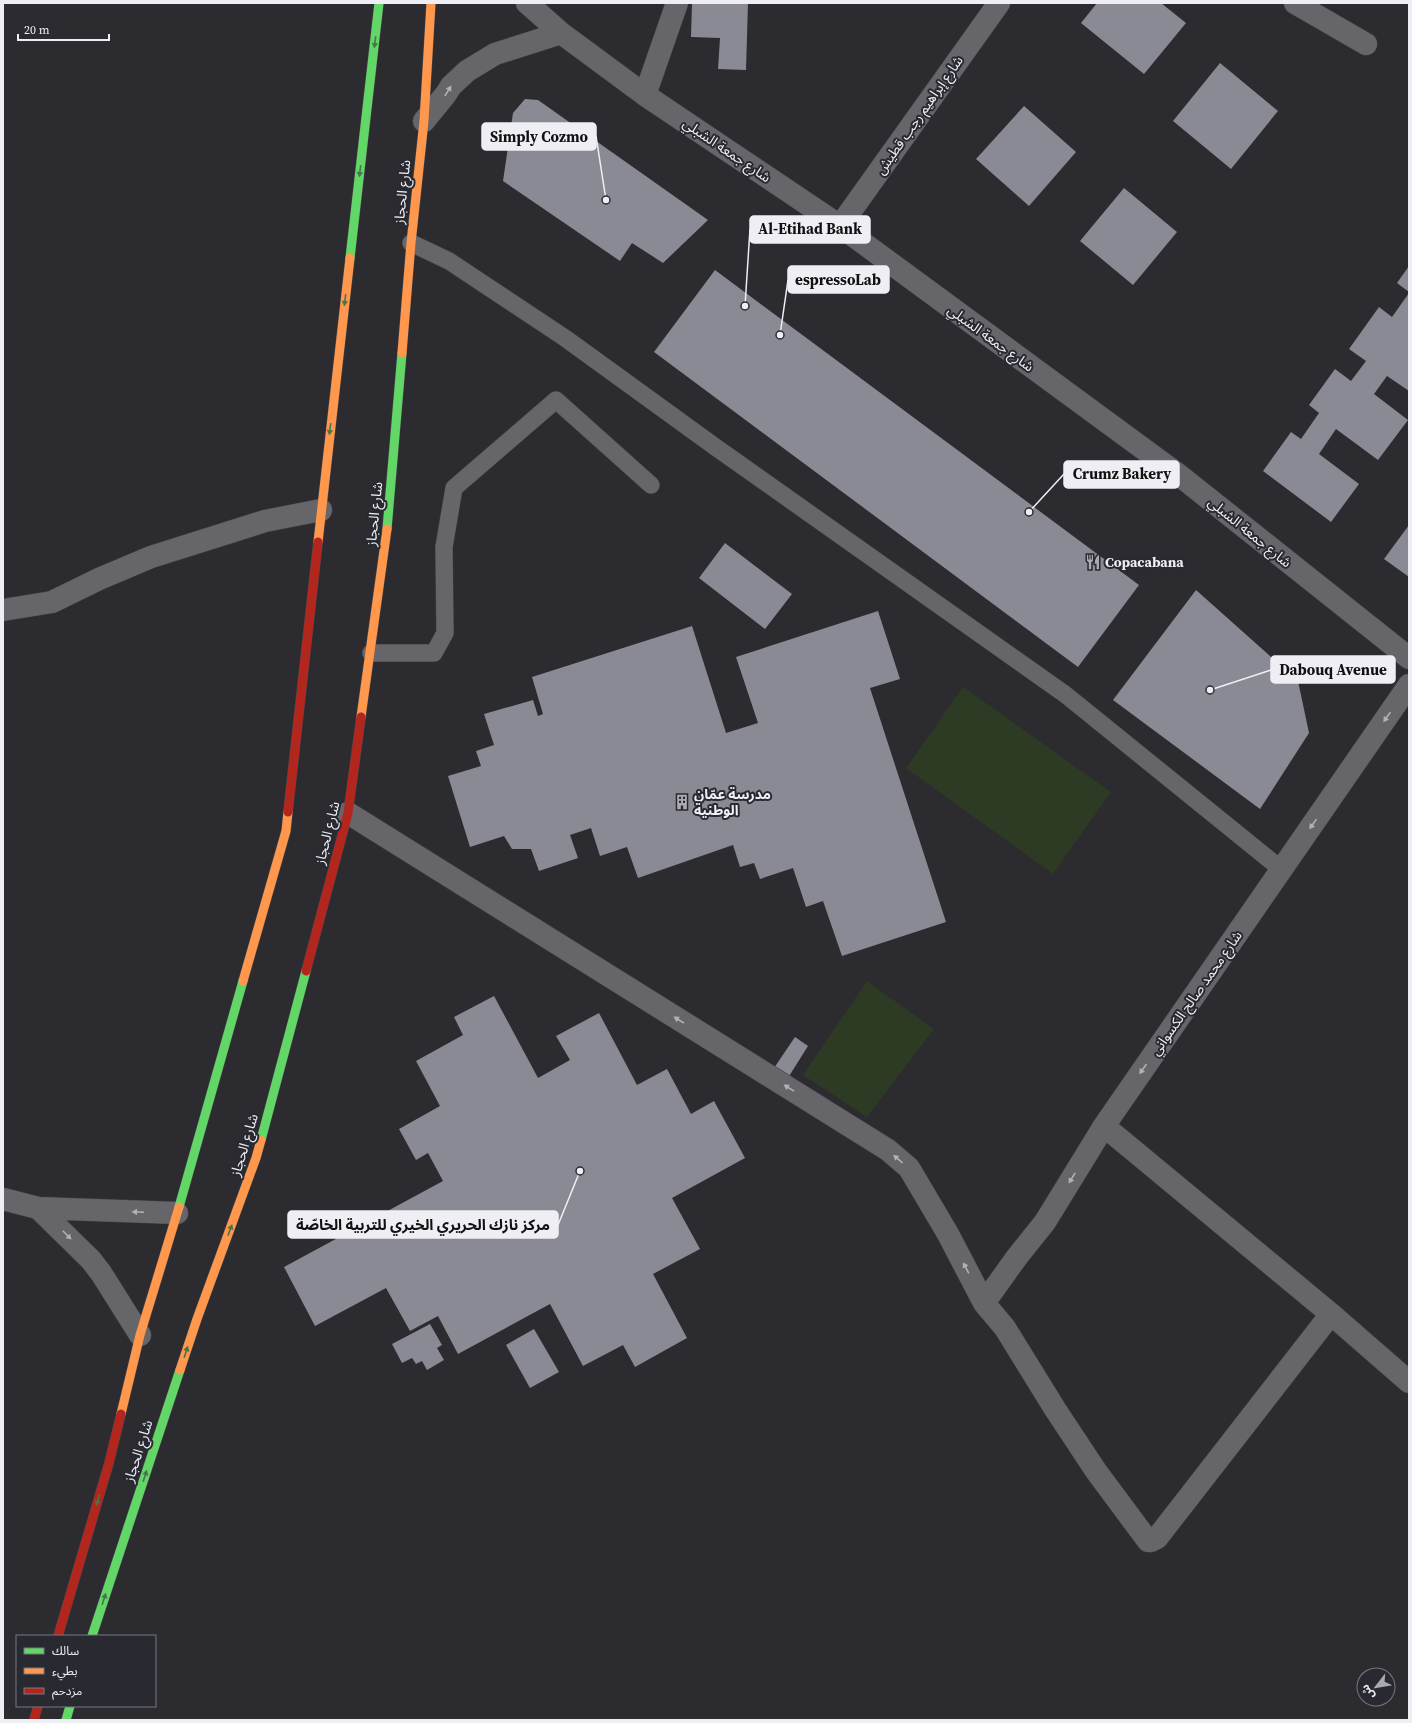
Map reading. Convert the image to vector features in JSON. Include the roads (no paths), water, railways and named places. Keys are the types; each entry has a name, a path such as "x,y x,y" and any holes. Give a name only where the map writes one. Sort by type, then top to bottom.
{"main road":[{"name":"شارع الحجاز","path":"58,1635 109,1463 140,1335 177,1213 286,831 379,3"},
{"name":"شارع الحجاز","path":"92,1635 197,1320 256,1158 348,813 387,530 411,243 424,121 430,3"},
{"path":"34,1720 38,1707"},
{"path":"66,1720 70,1707"}],"street":[{"name":"شارع جمعة الشبلي","path":"527,3 561,33 645,95 840,226 1179,475 1409,658"},
{"path":"645,95 677,3"},
{"name":"شارع إبراهيم رجب قطيش","path":"840,226 999,3"},
{"path":"1295,3 1366,44"},
{"path":"424,121 451,86 467,71 495,54 561,33"},
{"path":"3,610 27,608 52,602 99,579 151,557 265,522 321,510"},
{"name":"شارع محمد صالح الكسواني","path":"984,1303 1017,1257 1045,1222 1104,1126 1409,685"},
{"path":"348,813 888,1150 909,1168 948,1234 984,1303 1006,1328 1055,1409 1096,1471 1146,1539 1151,1541 1158,1538 1331,1314"},
{"path":"1104,1126 1331,1314 1409,1382"},
{"path":"3,1200 38,1208 177,1213"},
{"path":"38,1208 91,1260 101,1273 140,1335"}],"lane":[{"path":"411,243 449,260 566,338 714,446 1066,695 1281,869"},
{"path":"371,653 434,654 445,633 444,547 454,488 556,400 651,485"}],"place":[{"name":"Simply Cozmo","path":"606,200"},
{"name":"Al-Etihad Bank","path":"745,306"},
{"name":"espressoLab","path":"780,335"},
{"name":"Crumz Bakery","path":"1029,512"},
{"name":"Copacabana","path":"1093,562"},
{"name":"Dabouq Avenue","path":"1210,690"},
{"name":"مدرسة عمّان الوطنية","path":"682,802"},
{"name":"مركز نازك الحريري الخيري للتربية الخاصّة","path":"580,1171"}]}
